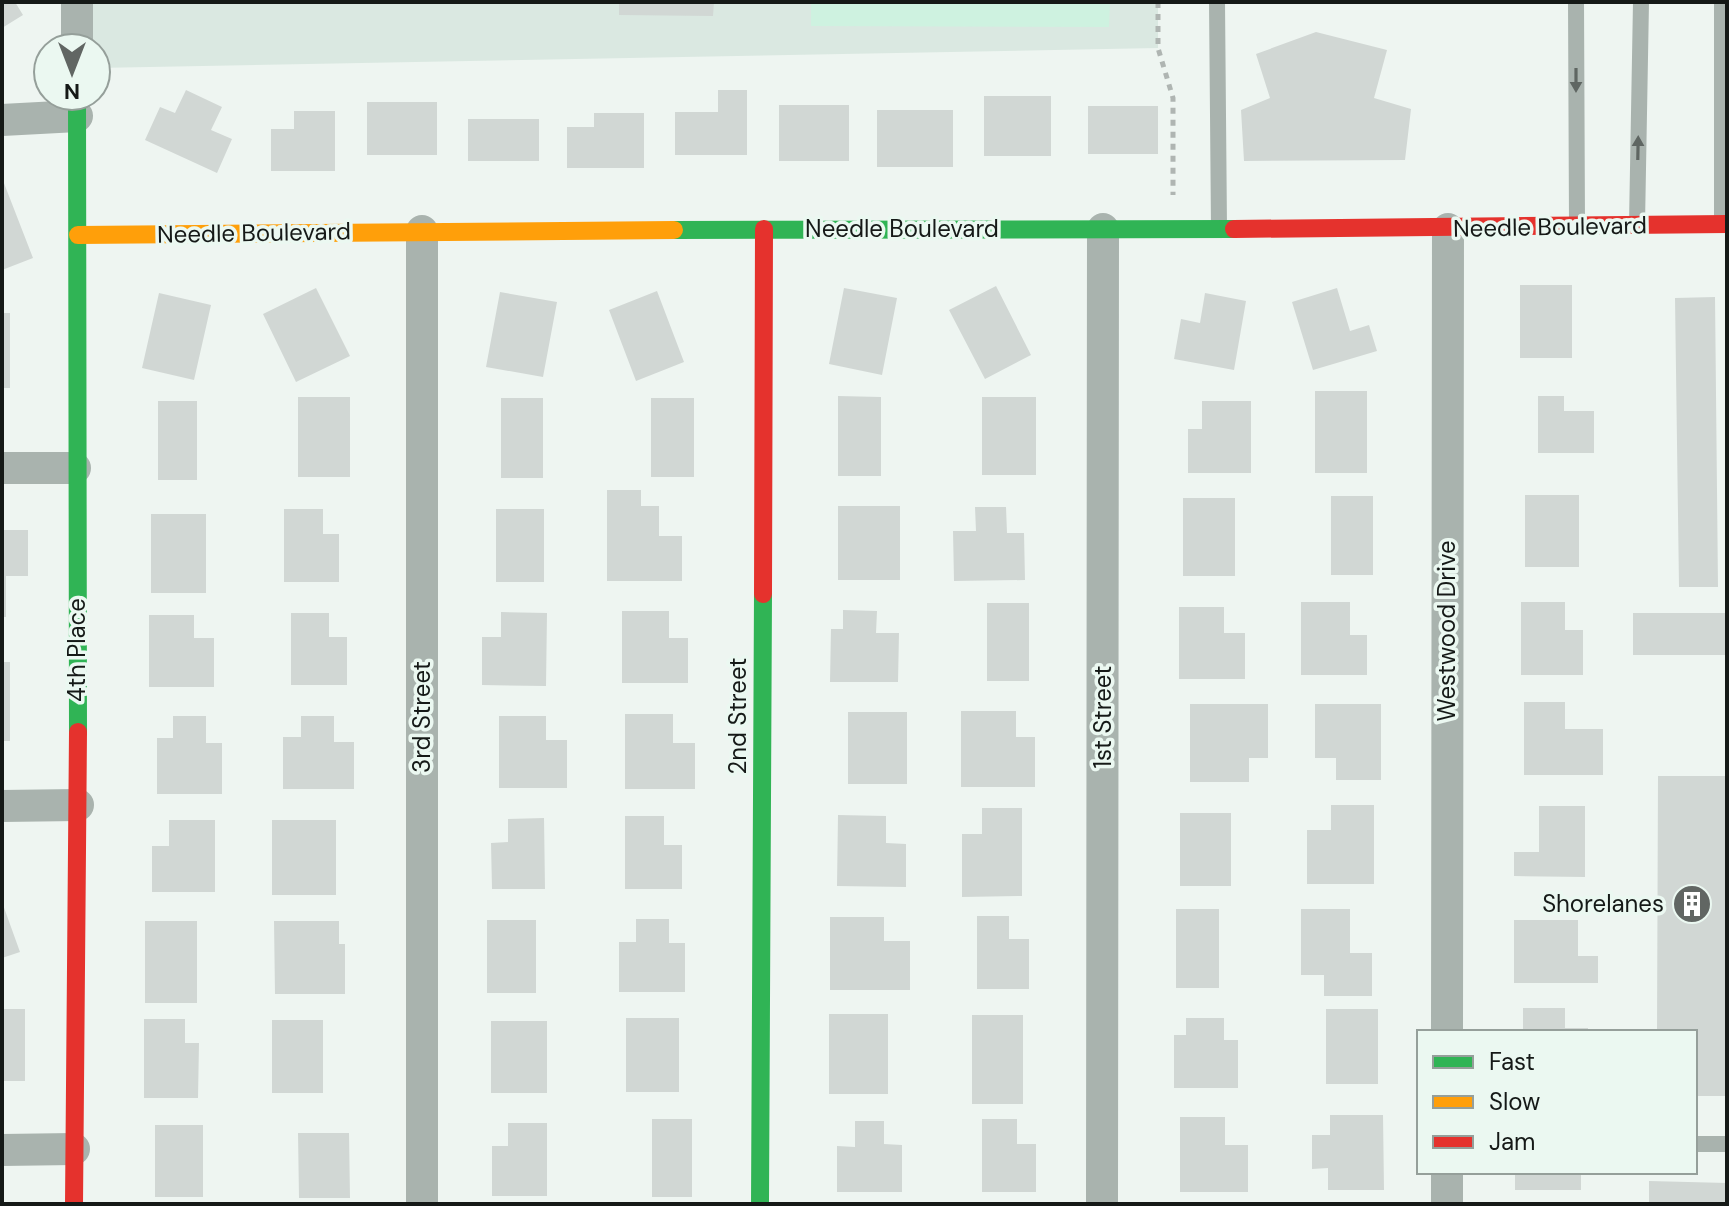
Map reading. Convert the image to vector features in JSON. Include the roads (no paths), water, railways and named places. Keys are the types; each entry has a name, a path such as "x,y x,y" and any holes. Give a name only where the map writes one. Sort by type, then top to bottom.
{"street":[{"path":"77,2 77,32"},
{"path":"2,120 45,112"},
{"name":"4th Place","path":"74,1204 78,805 75,468 77,112"},
{"name":"Needle Boulevard","path":"78,235 764,229 1448,229 1724,224"},
{"name":"2nd Street","path":"760,1204 764,229"},
{"name":"1st Street","path":"1102,1204 1103,229"},
{"name":"Westwood Drive","path":"1447,1030 1448,229"},
{"name":"3rd Street","path":"422,231 422,1204"},
{"path":"2,468 75,468"},
{"path":"2,806 78,805"},
{"path":"2,1150 74,1149"},
{"path":"1447,1174 1447,1204"}],"lane":[{"path":"1217,2 1219,229"},
{"path":"1576,2 1577,227"},
{"path":"1637,226 1641,2"},
{"path":"1722,2 1724,224"},
{"path":"1697,1144 1727,1144"}],"place":[{"name":"Shorelanes","path":"1692,904"}]}
